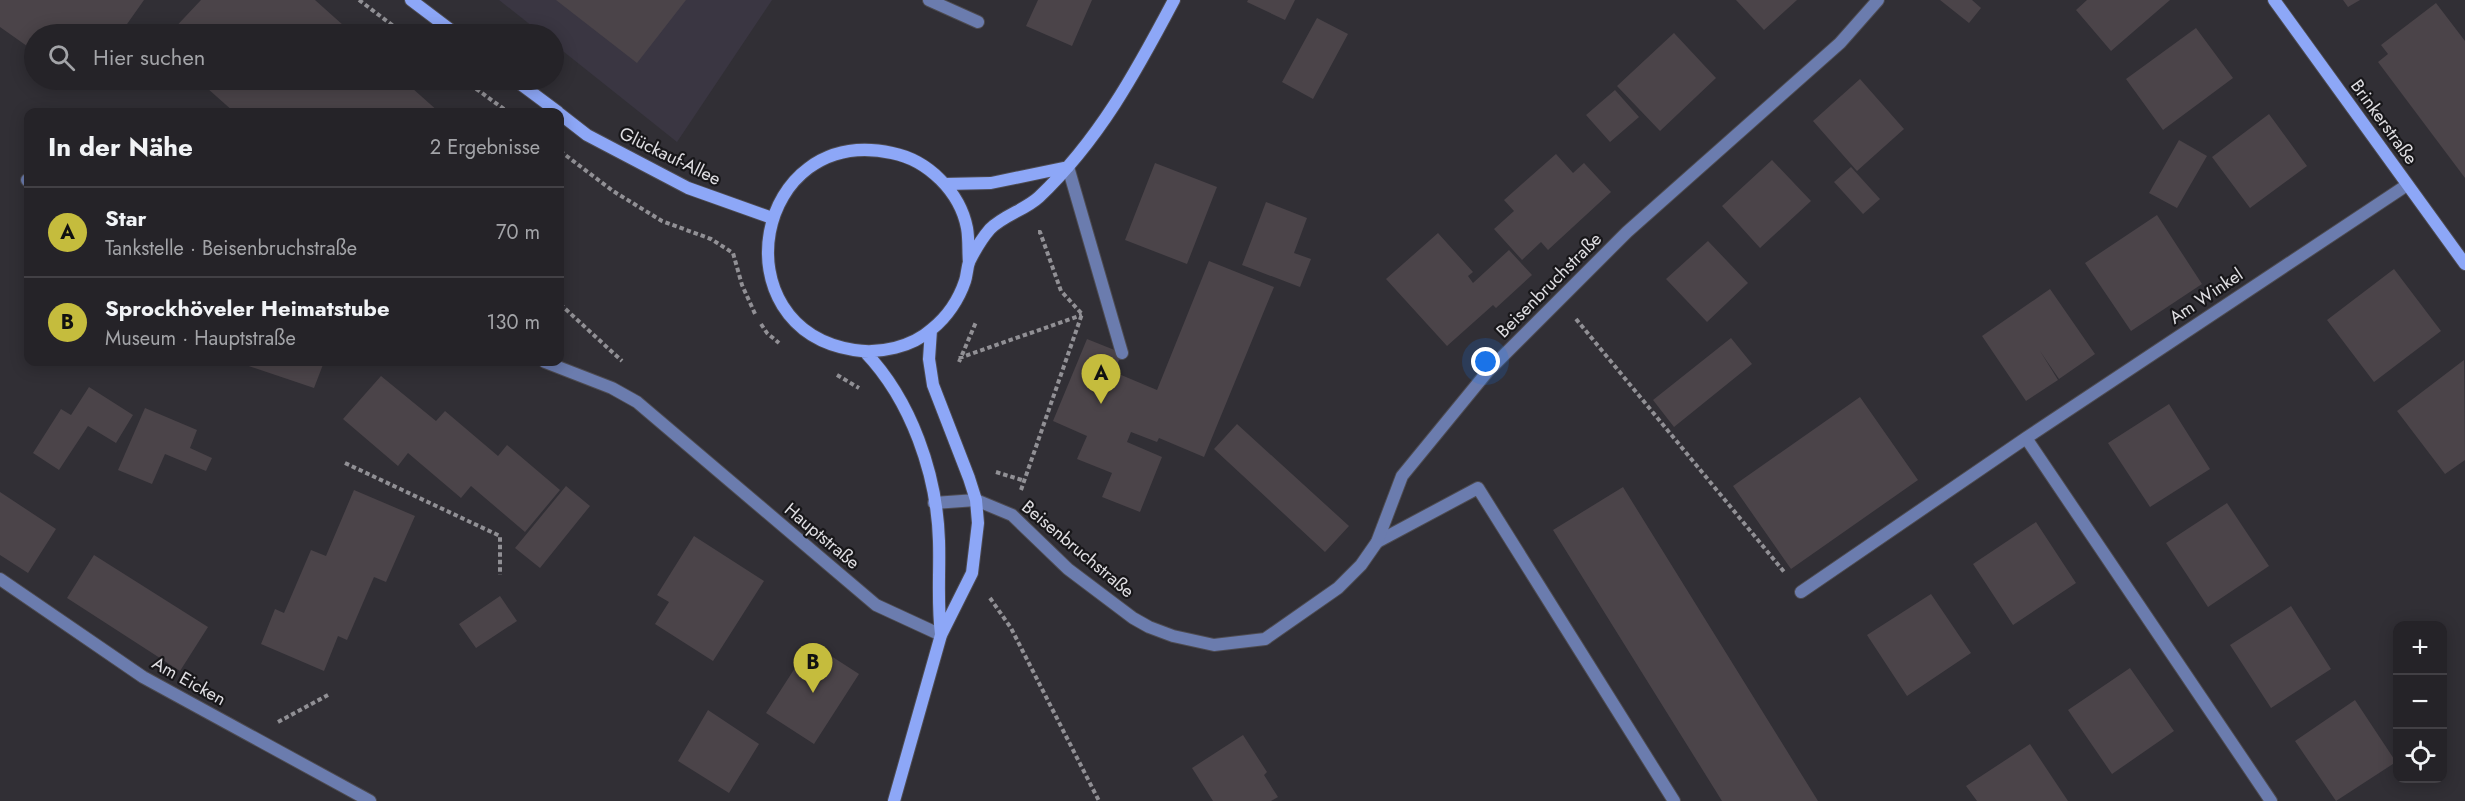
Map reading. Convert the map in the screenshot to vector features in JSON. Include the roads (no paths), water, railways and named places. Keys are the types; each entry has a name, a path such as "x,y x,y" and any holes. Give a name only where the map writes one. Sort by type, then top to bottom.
{"main road":[{"path":"411,0 443,24"},
{"path":"969,263 990,229 1037,199 1068,167 1108,117 1128,86 1174,0"},
{"name":"Brinkerstraße","path":"2274,0 2465,264"},
{"name":"Glückauf-Allee","path":"528,90 552,108"},
{"name":"Glückauf-Allee","path":"564,117 587,135 688,188 772,218"},
{"path":"875,149 901,155 925,166 945,184 959,205 967,228 969,263 965,282 952,308 931,330 888,350 865,352 842,348 820,339 800,326 785,308 774,288 768,264 767,241 772,218 784,194 801,174 823,159 848,151 875,149"},
{"path":"945,184 991,183 1068,167"},
{"path":"894,801 941,635 972,573 978,523 976,500 933,385 929,359 931,330"},
{"path":"865,352 883,371 912,424 925,462 939,539 937,602 941,635"}],"street":[{"path":"929,0 978,22"},
{"name":"Beisenbruchstraße","path":"976,500 1012,515 1068,569 1133,618 1173,636 1214,645 1265,639 1338,588 1361,565 1377,542 1402,476 1488,371 1627,232 1840,43 1878,0"},
{"path":"1068,167 1122,353"},
{"name":"Am Winkel","path":"1801,592 2026,438 2407,184"},
{"name":"Hauptstraße","path":"555,366 612,388 637,402 876,604 941,635"},
{"path":"2026,438 2271,801"},
{"path":"1377,542 1478,488 1674,801"},
{"path":"934,503 976,500"},
{"name":"Am Eicken","path":"0,579 143,677 370,801"}],"place":[{"name":"Star","path":"1101,404"},
{"name":"Sprockhöveler Heimatstube","path":"813,693"}]}
